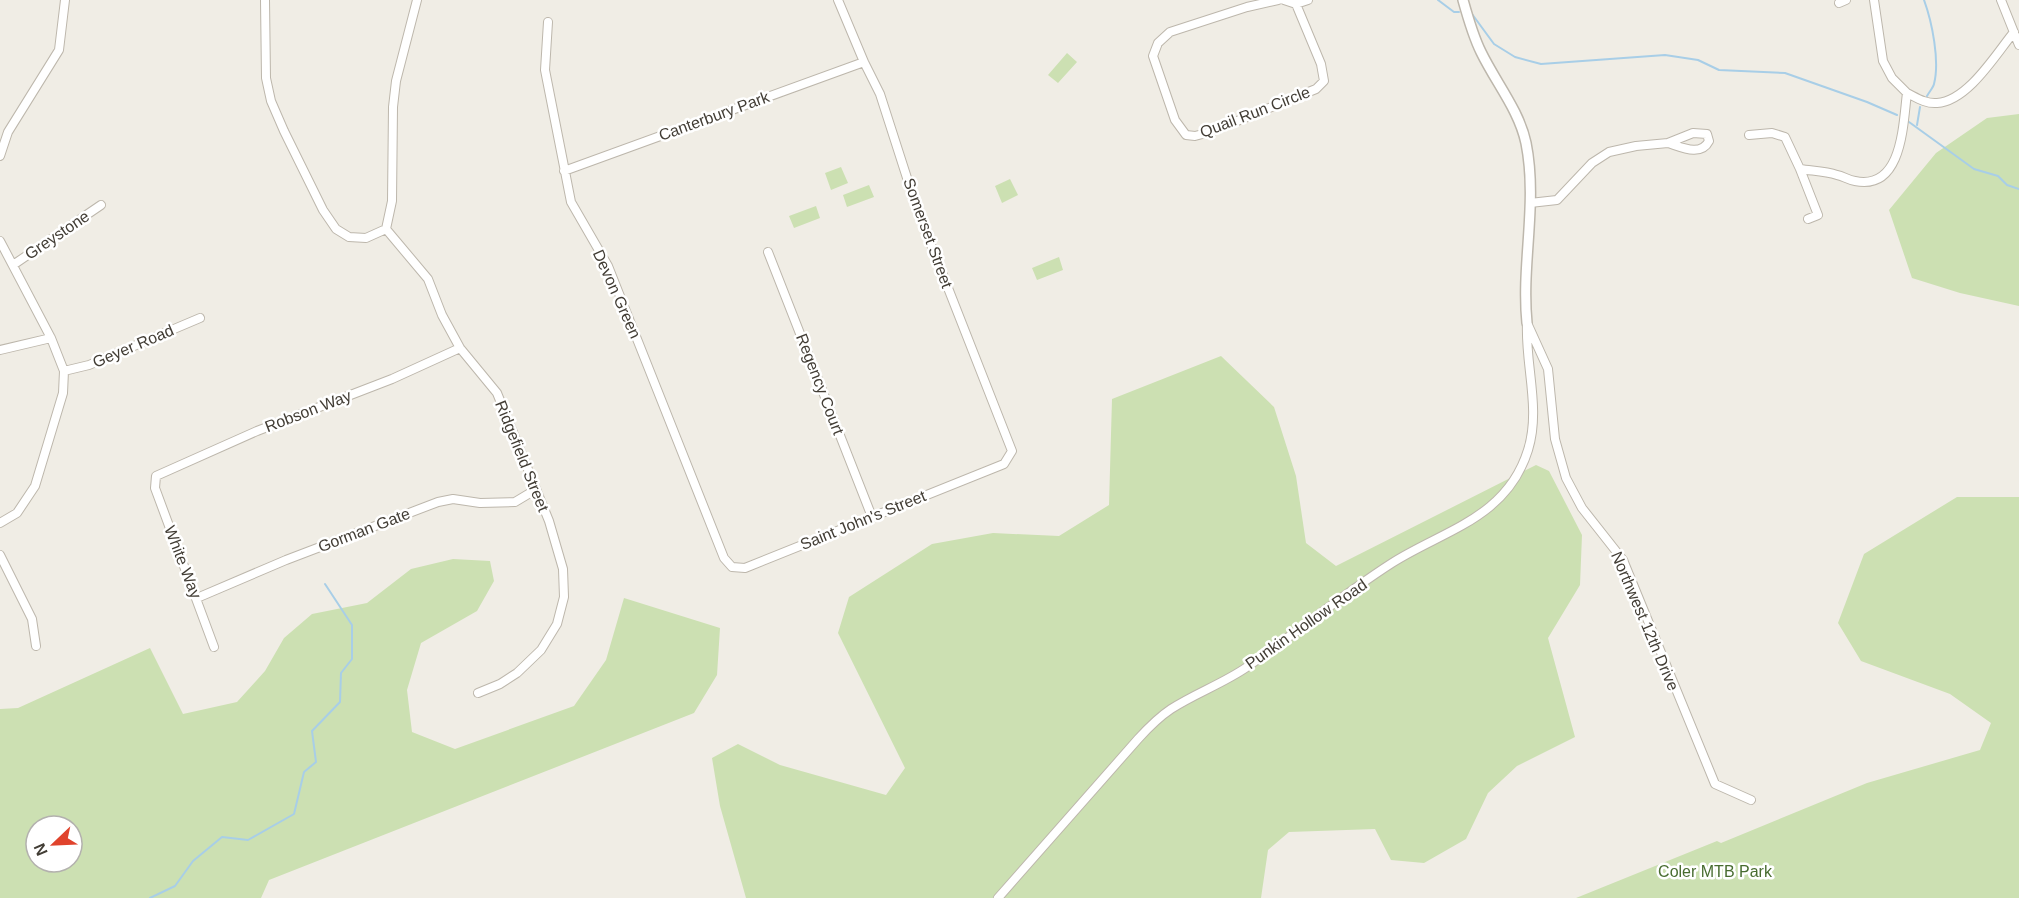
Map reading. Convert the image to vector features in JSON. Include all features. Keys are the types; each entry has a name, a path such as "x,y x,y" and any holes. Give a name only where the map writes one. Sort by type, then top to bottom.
{"street":[{"path":"0,156 8,132 59,50 65,0"},
{"path":"265,0 266,78 271,100 284,131 323,210 336,229 349,237 366,238 386,229 392,201 393,107 396,81 417,0"},
{"name":"Somerset Street","path":"838,0 880,94 917,209 1010,443 1012,451 1004,464"},
{"name":"Quail Run Circle","path":"1278,0 1247,7 1170,32 1158,43 1153,56 1175,120 1186,135 1195,136 1210,132 1316,89 1324,81 1321,64 1296,4"},
{"path":"1284,0 1296,4 1308,0"},
{"path":"1463,0 1481,52 1508,100 1522,132 1529,166 1527,323"},
{"path":"1874,0 1883,61 1892,78 1907,93 1924,102 1939,103 1961,94 1979,76 2014,32"},
{"path":"2001,0 2019,45"},
{"name":"Devon Green","path":"548,22 545,70 571,202 608,266 724,558"},
{"name":"Canterbury Park","path":"564,171 864,62"},
{"path":"1800,169 1835,174 1854,181 1866,182 1881,177 1894,162 1901,142 1907,93"},
{"path":"1530,203 1557,200 1592,163 1608,153 1636,146 1668,143 1693,133 1707,134 1709,141 1707,146 1697,150 1668,143"},
{"path":"1749,135 1772,134 1785,137 1818,215 1808,219"},
{"name":"Greystone","path":"13,265 101,205"},
{"name":"Ridgefield Street","path":"386,229 428,279 442,315 460,348 497,393 555,538 564,569 564,597 557,624 532,661 509,679 478,693"},
{"path":"0,241 51,338 64,371 63,393 35,486 17,513 0,523"},
{"name":"Regency Court","path":"768,252 872,517"},
{"name":"Geyer Road","path":"64,371 89,365 200,318"},
{"name":"Northwest 12th Drive","path":"1527,323 1548,369 1555,439 1566,478 1582,508 1623,560 1715,784 1751,800"},
{"name":"Punkin Hollow Road","path":"998,898 1161,716 1246,668 1392,563 1459,529 1490,507 1502,494 1514,480 1522,465 1529,449 1533,426 1533,401 1526,341 1527,323"},
{"path":"0,350 51,338"},
{"name":"Robson Way","path":"156,476 257,431 392,379 460,348"},
{"name":"Saint John's Street","path":"724,558 732,567 745,568 1004,464"},
{"name":"White Way","path":"156,476 155,488 214,647"},
{"name":"Gorman Gate","path":"197,598 286,560 438,502 453,500 480,503 515,502 535,490"},
{"path":"0,555 32,619 36,646"}],"green space":[{"path":"1067,53 1077,62 1058,83 1048,75"},
{"path":"2019,114 2019,306 1960,293 1912,278 1889,210 1936,153 1987,118"},
{"path":"841,167 848,183 831,190 825,173"},
{"path":"1010,179 1018,195 1002,203 995,186"},
{"path":"869,185 874,197 847,207 843,195"},
{"path":"816,206 820,218 794,228 789,216"},
{"path":"1059,257 1063,270 1037,280 1032,268"},
{"path":"1221,356 1274,407 1296,476 1306,543 1336,566 1536,465 1549,471 1582,535 1580,585 1548,638 1575,737 1517,766 1488,793 1466,839 1424,863 1391,860 1375,829 1289,832 1268,850 1261,898 746,898 720,806 712,758 738,744 780,765 886,795 905,768 838,633 849,597 932,544 993,533 1059,536 1109,505 1112,399"},
{"name":"Coler MTB Park","path":"1957,497 2019,497 2019,898 1576,898 1717,841 1721,843 1867,783 1980,750 1991,723 1950,694 1861,661 1838,623 1864,554"},
{"path":"453,559 490,561 494,581 477,611 421,643 407,690 412,732 455,749 574,706 606,660 624,598 720,628 717,675 694,713 269,880 261,898 0,898 0,709 18,708 150,648 183,714 237,702 265,671 284,638 312,614 367,603 411,569"}],"waterway":[{"path":"1438,0 1454,12 1459,12"},
{"path":"1924,0 1936,53 1936,75 1927,96"},
{"path":"1472,14 1494,44 1515,57 1541,64 1665,55 1698,60 1719,70 1785,73 1897,115"},
{"path":"1917,125 1920,107"},
{"path":"1909,122 1974,169 1998,176 2007,185 2019,189"},
{"path":"150,898 175,886 193,861 222,837 248,840 294,814 304,772 316,762 312,731 340,702 341,673 352,659 352,625 325,584"}]}
